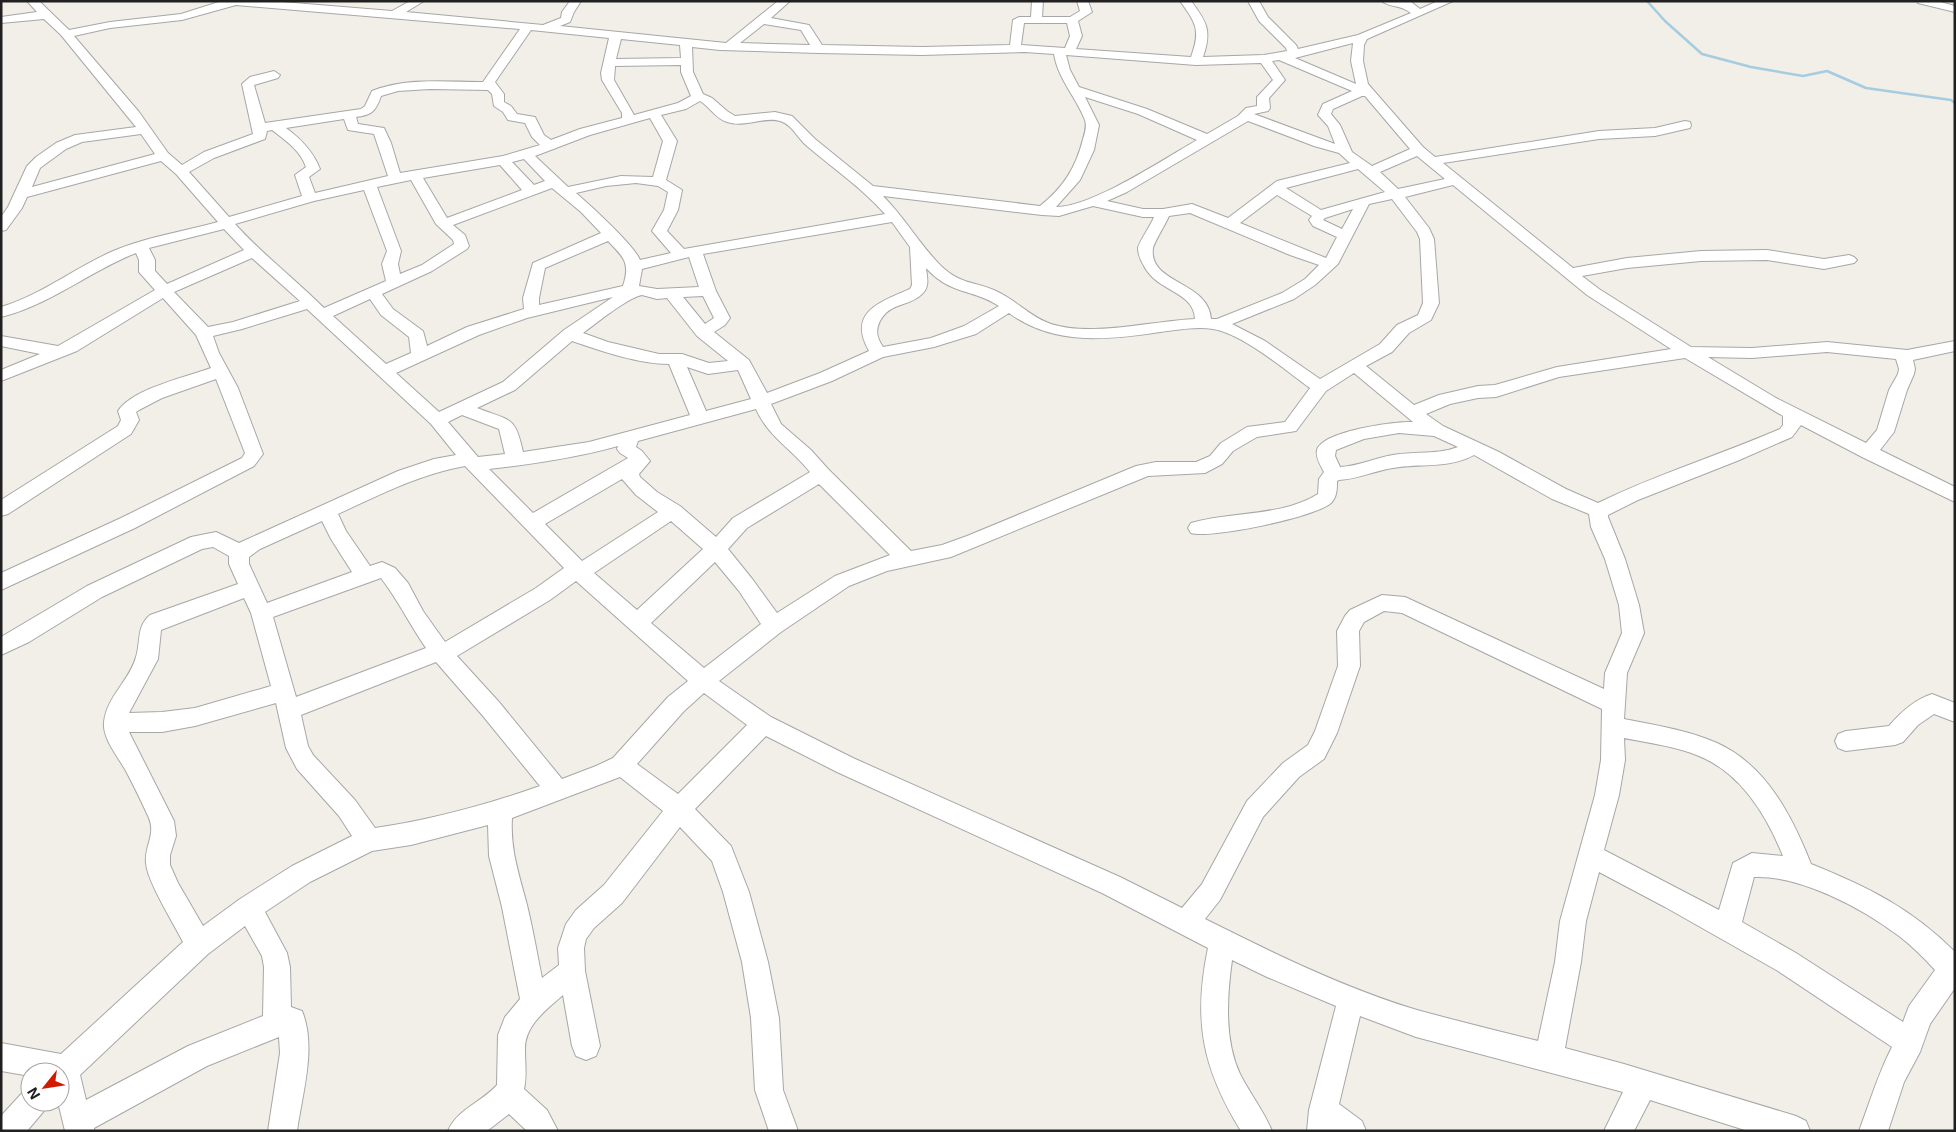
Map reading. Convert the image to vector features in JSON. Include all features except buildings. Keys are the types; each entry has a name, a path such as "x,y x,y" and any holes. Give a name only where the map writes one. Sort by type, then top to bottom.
{"street":[{"path":"226,1 273,2 336,11 528,26 729,46 922,51 1015,48 1196,61 1264,59 1288,56 1344,43 1448,1"},
{"path":"336,11 348,1"},
{"path":"392,16 419,1"},
{"path":"543,28 560,24 566,20 568,12 576,1"},
{"path":"729,46 785,1"},
{"path":"1036,19 1038,1"},
{"path":"1015,48 1018,20 1072,20 1086,12 1082,1"},
{"path":"1185,1 1197,16 1203,31 1203,41 1196,61"},
{"path":"1253,1 1263,19 1292,47 1288,56"},
{"path":"1387,1 1405,3 1418,13"},
{"path":"1922,1 1955,9"},
{"path":"66,34 103,26 182,17 235,2"},
{"path":"36,11 66,34 144,129 163,156 181,171 243,242 296,288 383,372 437,420 471,462 579,570 636,623 703,681 763,724 845,765 1041,853 1187,922 1276,968 1351,999 1416,1023 1549,1057 1796,1131"},
{"path":"1,20 36,11"},
{"path":"1,32 36,11"},
{"path":"763,20 805,27 818,49"},
{"path":"1042,211 1071,184 1084,164 1093,124 1075,90 1066,79 1060,62 1064,52 1076,36 1072,20"},
{"path":"528,26 492,75 489,82 490,86 498,94 498,103 514,117 530,120 539,137 549,146"},
{"path":"616,36 607,73 609,84 624,104 628,113 628,120"},
{"path":"1362,37 1358,45 1357,61 1364,92"},
{"path":"686,43 687,72 698,97"},
{"path":"1288,56 1364,92 1386,111 1418,150 1593,292 1690,352 1720,374 1868,453 1955,495"},
{"path":"869,190 1062,212 1122,189 1208,140 1247,116 1250,111 1266,107 1263,97 1279,80 1264,59"},
{"path":"609,63 686,61"},
{"path":"181,171 208,155 258,138 260,128 248,84 254,80 274,76"},
{"path":"260,128 349,115 370,110 376,94 385,90 424,86 490,86"},
{"path":"1075,90 1107,98 1156,116 1208,140"},
{"path":"70,1064 199,945 249,908 301,874 369,840 410,834 501,810 604,774 621,765 676,704 703,681 774,626 842,581 868,570 906,559 944,552 1143,471 1156,468 1198,468 1216,460 1227,447 1253,431 1290,427 1320,387 1386,348 1403,328 1420,321 1429,310 1431,303 1431,272 1427,239 1419,224 1397,196 1366,168 1346,154 1334,125 1324,115 1324,111 1334,102 1364,92"},
{"path":"1,312 39,298 117,254 140,246 310,198 396,178 503,160 527,154 628,120 682,106 698,97 708,99 730,119 739,121 778,116 786,118 814,145 861,181 896,217 928,261 953,283 991,294 1035,323 1048,328 1070,332 1136,330 1218,324 1288,296 1310,282 1330,264 1363,203"},
{"path":"654,114 670,141 659,181"},
{"path":"349,115 353,127 379,131 386,140 389,166 396,178"},
{"path":"1247,116 1277,125 1321,144 1343,150"},
{"path":"1433,161 1599,135 1655,132 1686,125"},
{"path":"275,126 301,146 312,165 313,169 302,175 310,198"},
{"path":"1,227 9,218 34,166 62,146 80,138 113,135 144,129"},
{"path":"1231,224 1276,188 1290,181 1366,168 1418,150"},
{"path":"437,420 509,386 570,334 620,300 628,291 634,278 635,266 631,256 586,209 559,188 536,166 527,154"},
{"path":"21,194 163,156"},
{"path":"503,160 524,184 533,191"},
{"path":"204,333 316,309 373,292 427,268 462,246 460,238 443,224 415,175"},
{"path":"1344,235 1316,222 1320,215 1342,206 1397,196 1457,180"},
{"path":"443,224 533,191 605,181 659,181 675,190 671,210 659,232 687,252 722,319 703,332"},
{"path":"369,185 376,198 386,236 394,251 390,264 394,284"},
{"path":"1276,188 1320,215"},
{"path":"1092,202 1138,213 1163,213 1192,208 1295,252 1330,264"},
{"path":"1163,213 1153,236 1146,245 1146,256 1154,274 1166,283 1192,294 1198,300 1204,315 1203,324"},
{"path":"635,266 687,252 896,217"},
{"path":"532,312 531,298 538,266 609,235"},
{"path":"1,582 128,523 248,462 254,454 253,447 204,333 147,272 147,260 140,246"},
{"path":"878,353 870,339 868,328 874,315 883,306 916,292 920,285 917,246"},
{"path":"1,376 60,352 165,290 255,251"},
{"path":"1571,273 1627,263 1701,256 1767,255 1824,264 1849,260"},
{"path":"383,372 473,331 532,312 628,291 642,290 657,294 708,291"},
{"path":"373,292 386,312 417,335 420,354"},
{"path":"671,293 703,332 743,364 775,428 805,454 821,474 906,559"},
{"path":"240,553 253,544 424,469 471,462 514,460 579,450 761,402 826,377 878,353 934,342 970,330 981,325 1010,305"},
{"path":"1218,324 1246,338 1320,387"},
{"path":"570,334 618,350 660,359 682,359 708,369 743,364"},
{"path":"1,341 60,352"},
{"path":"1399,427 1415,415 1445,399 1478,392 1493,392 1557,372 1646,357 1690,352 1752,353 1827,347 1902,355 1924,353 1955,346"},
{"path":"1868,453 1885,432 1898,390 1906,374 1907,369 1902,355"},
{"path":"674,359 682,373 700,418"},
{"path":"1355,365 1415,415 1438,430 1559,494 1599,511"},
{"path":"1,509 125,430 130,420 127,412 129,408 141,401 220,371"},
{"path":"462,409 505,425 509,430 514,460"},
{"path":"1599,511 1631,494 1740,454 1786,433 1792,428 1794,422 1791,413"},
{"path":"1334,475 1325,454 1328,448 1361,434 1399,427 1438,430"},
{"path":"631,436 626,449 641,459"},
{"path":"1198,528 1248,522 1323,500 1327,496 1328,479 1334,475 1354,473 1393,461 1454,457 1474,448"},
{"path":"641,459 641,462 630,472 631,479 673,511 716,549 743,579 774,626"},
{"path":"533,522 641,459"},
{"path":"636,623 745,520 821,474"},
{"path":"327,511 338,534 365,574"},
{"path":"115,723 162,722 286,701 441,653 543,594 673,511"},
{"path":"1549,1057 1568,962 1573,921 1607,795 1613,760 1613,715 1617,668 1633,633 1629,605 1615,559 1599,522 1599,511"},
{"path":"1,647 23,637 81,598 198,542 216,539 240,553"},
{"path":"240,553 239,564 261,613 297,748 305,762 347,808 369,840"},
{"path":"261,613 365,574 382,570 388,573 401,589 416,617 441,653 491,709 558,791"},
{"path":"199,945 169,891 158,865 158,855 164,836 162,821 135,765 119,738 115,723 120,705 147,659 151,626 157,621 249,588"},
{"path":"1187,922 1211,892 1255,808 1291,770 1316,752 1326,733 1350,666 1348,632 1352,622 1357,616 1382,603 1404,605 1613,715 1710,750 1738,768 1763,797 1783,829 1801,872"},
{"path":"1846,741 1895,735 1910,718 1932,703 1955,713"},
{"path":"586,1046 572,971 571,948 575,933 585,919 613,894 678,809 763,724"},
{"path":"621,765 678,809 722,854 736,892 755,962 765,1018 769,1090 784,1131"},
{"path":"501,810 499,836 501,856 515,908 534,1003"},
{"path":"1590,855 1674,898 1787,962 1910,1042"},
{"path":"1727,929 1742,871 1750,865 1766,865 1801,872 1876,905 1908,927 1955,970 1923,1008 1910,1042 1892,1078 1879,1119 1873,1131"},
{"path":"249,908 274,953 277,968 277,1022"},
{"path":"1223,940 1218,961 1216,1000 1219,1052 1238,1101 1258,1131"},
{"path":"462,1131 508,1094 512,1077 511,1038 515,1028 534,1003 572,971"},
{"path":"1351,999 1322,1120 1352,1131"},
{"path":"70,1095 80,1125 198,1056 277,1022 287,1020 292,1021 294,1053 282,1131"},
{"path":"1,1057 23,1062"},
{"path":"1618,1131 1644,1084"},
{"path":"508,1094 537,1120 544,1131"},
{"path":"7,1131 25,1112"}],"waterway":[{"path":"1647,1 1665,21 1702,54 1751,67 1803,76 1827,71 1866,88 1951,100 1955,103"}]}
